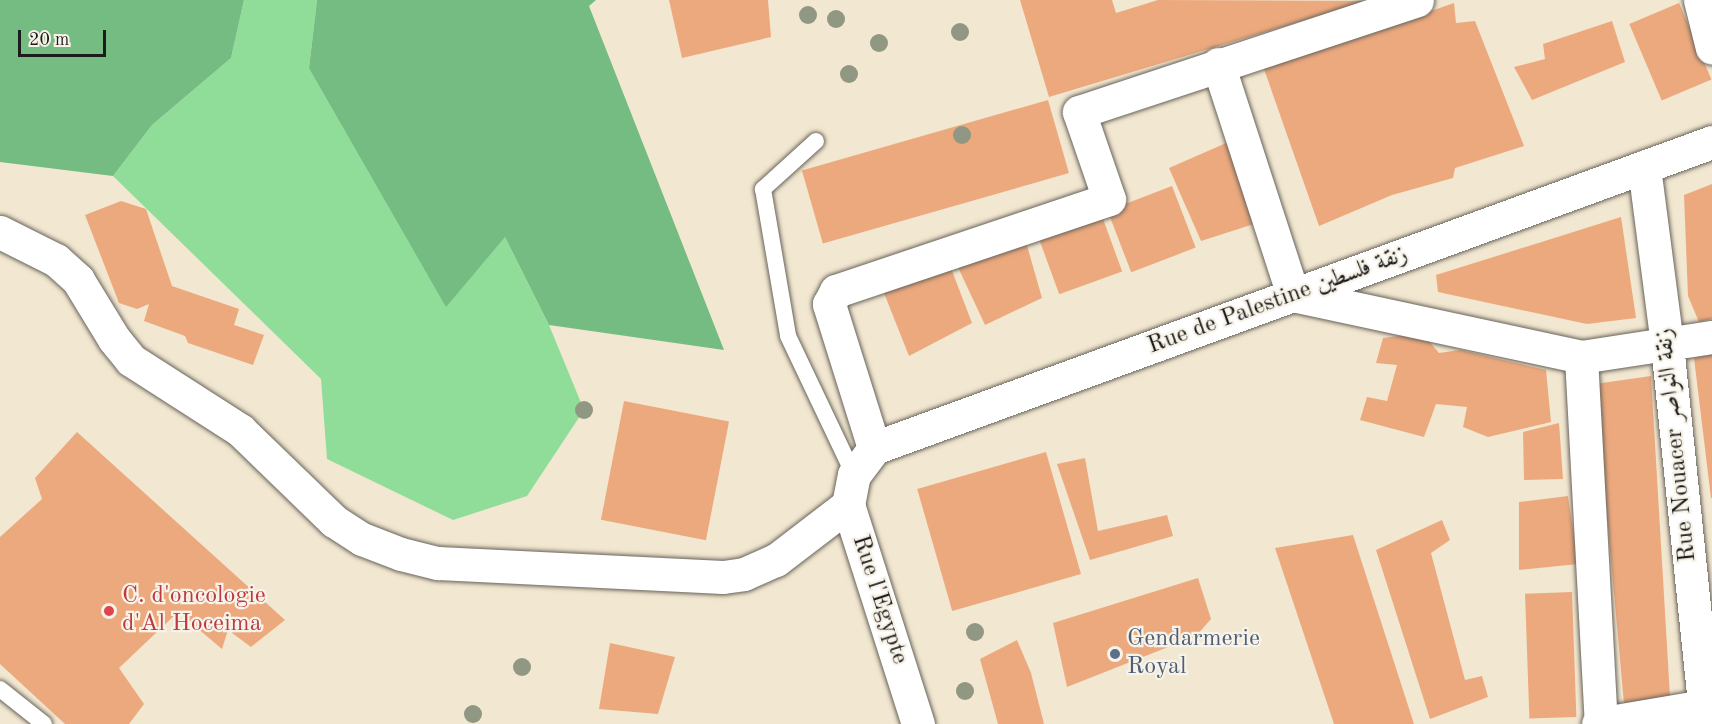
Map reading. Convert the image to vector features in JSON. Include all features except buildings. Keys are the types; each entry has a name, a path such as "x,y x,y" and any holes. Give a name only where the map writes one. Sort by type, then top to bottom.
{"street":[{"path":"0,232 56,260 78,280 114,339 131,360 240,430 334,521 362,539 401,554 438,563 723,578 744,574 776,560 851,490 874,448 829,304 836,291 1109,199 1079,112 1218,64 1417,0"},
{"path":"1700,0 1712,48"},
{"path":"1218,64 1293,296 1581,357 1712,337"},
{"name":"Rue de Palestine زنقة فلسطين","path":"874,448 1712,142"},
{"name":"Rue Nouacer زنقة النواصر","path":"1644,167 1667,345 1705,715"},
{"path":"1581,357 1600,724 1705,715"},
{"name":"Rue l'Egypte","path":"851,490 918,724"}],"lane":[{"path":"816,141 763,189 788,336 851,490"},
{"path":"0,689 44,724"}],"green space":[{"path":"0,0 244,0 231,58 152,125 113,176 0,162"},
{"path":"244,0 317,0 309,68 505,237 549,325 584,410 527,496 453,520 327,459 321,379 113,176 152,125 231,58"},
{"path":"317,0 596,0 589,6 724,350 549,325 505,237 446,307 309,68"}],"place":[{"name":"C. d'oncologie d'Al Hoceima","path":"109,611"},
{"name":"Gendarmerie Royal","path":"1115,654"}]}
